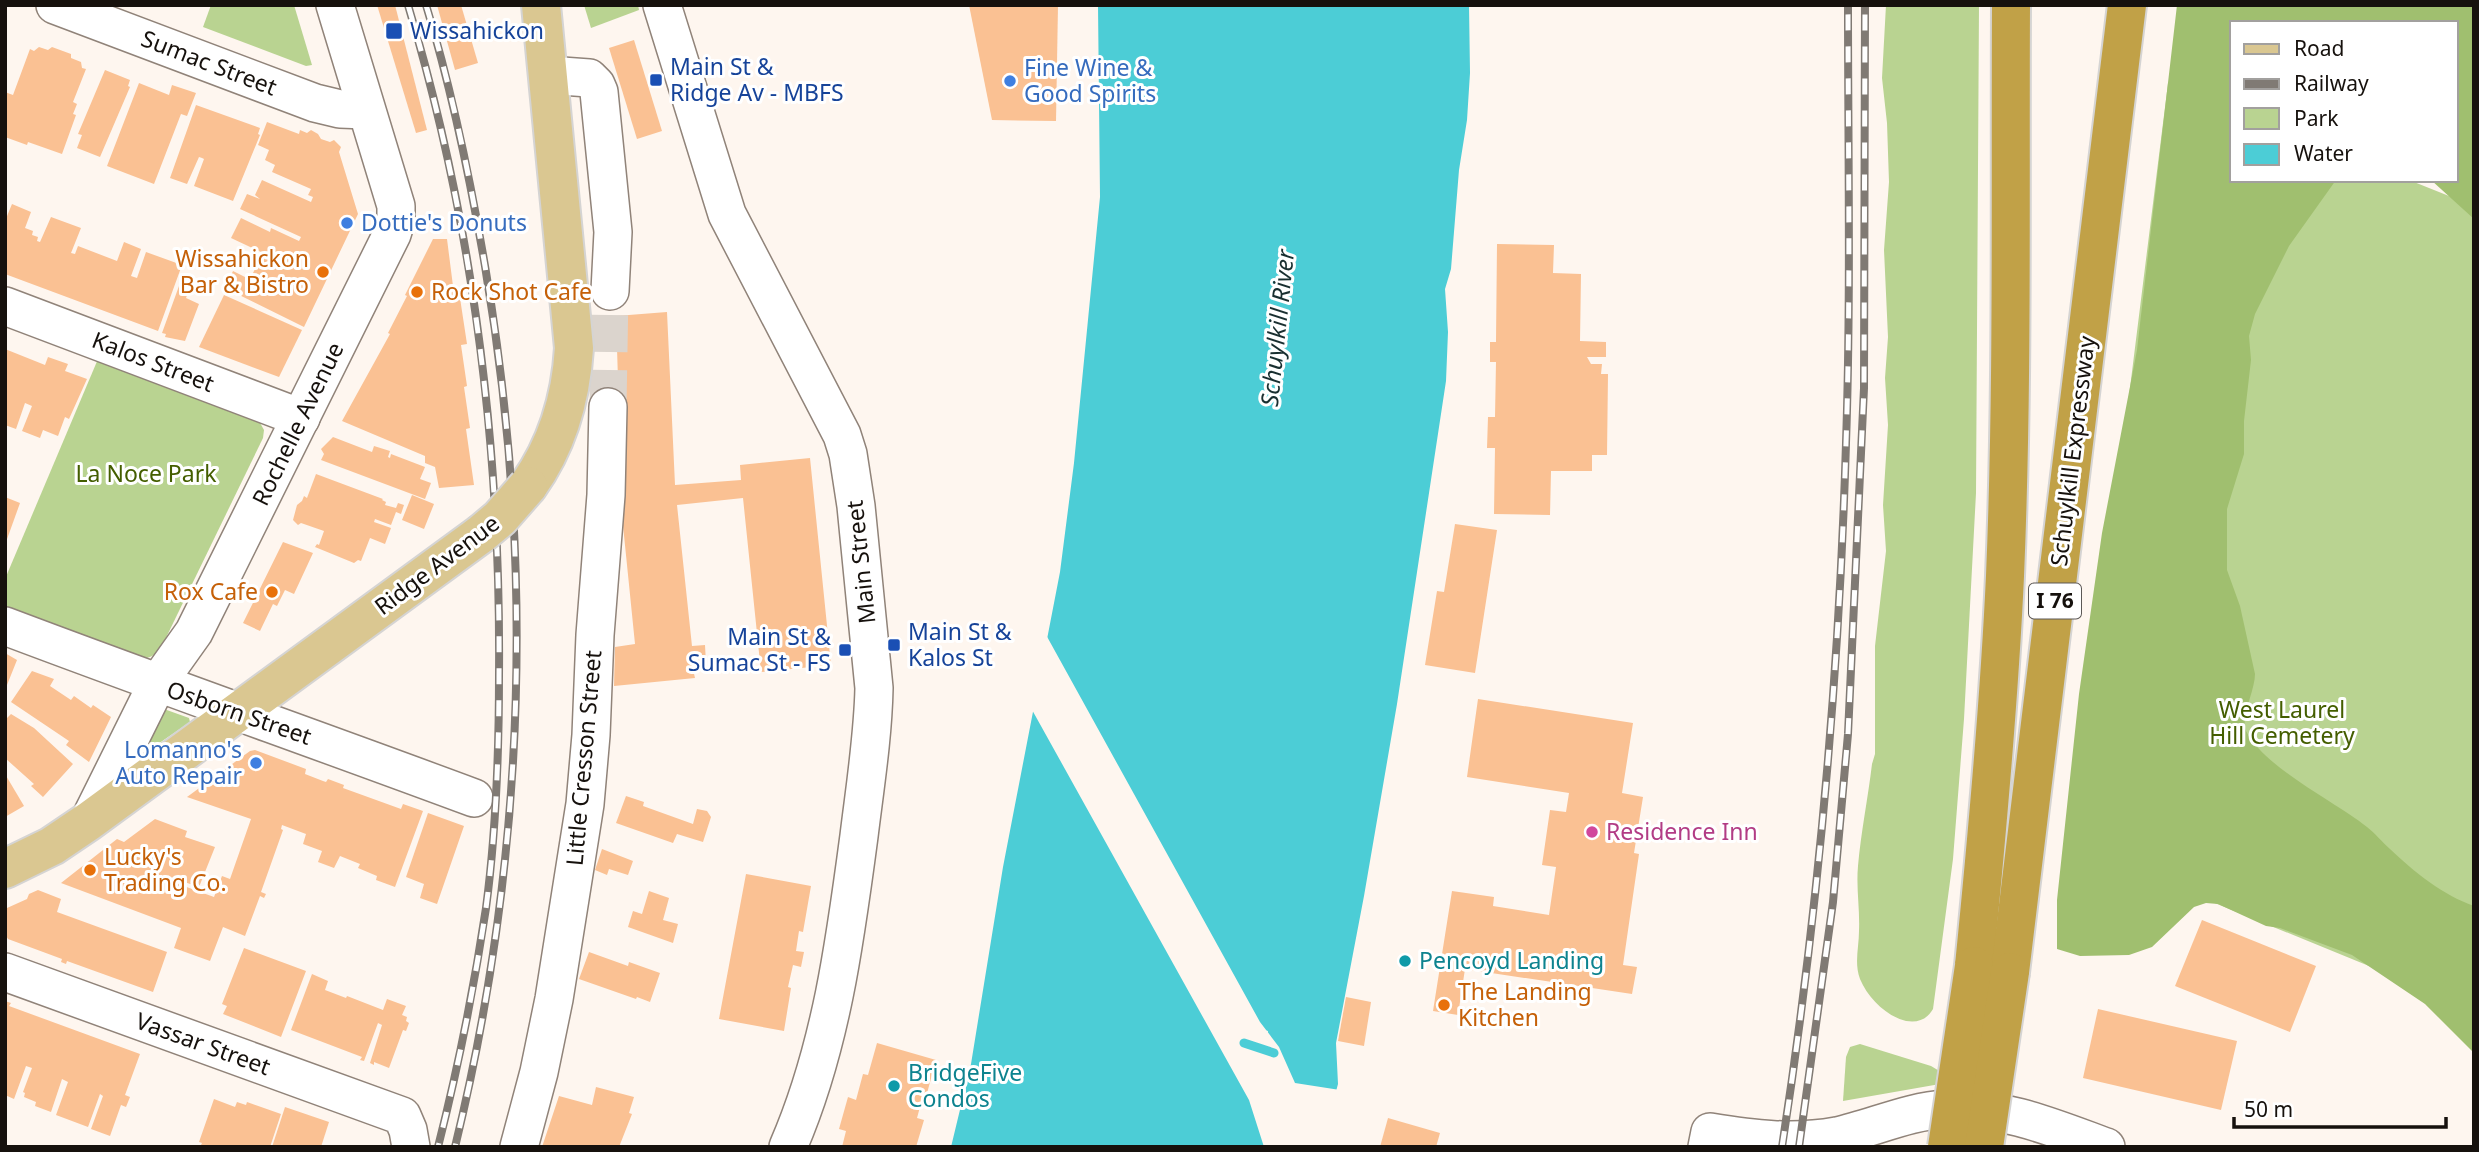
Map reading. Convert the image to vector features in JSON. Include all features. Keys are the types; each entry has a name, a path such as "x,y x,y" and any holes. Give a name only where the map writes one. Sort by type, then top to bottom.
{"highway":[{"name":"Schuylkill Expressway","path":"1984,1147 1992,969 1993,776 2005,575 2009,421 2011,5"},
{"name":"Schuylkill Expressway","path":"1947,1147 1992,969 2127,5"}],"main road":[{"name":"Ridge Avenue","path":"5,869 52,846 89,821 481,534 500,518 540,469 562,420 569,396 574,348 541,5"}],"street":[{"name":"Sumac Street","path":"55,5 315,103 340,109 366,110"},
{"name":"Rochelle Avenue","path":"89,821 157,684 194,632 392,234 396,221 396,206 335,5"},
{"name":"Main Street","path":"662,5 727,214 842,436 852,474 861,553 874,688 874,710 863,802 839,978 807,1098 788,1147"},
{"path":"548,75 589,78 599,92 613,223 610,291"},
{"name":"Kalos Street","path":"5,306 301,418"},
{"name":"Little Cresson Street","path":"519,1147 539,1072 554,999 585,804 591,735 594,635 606,495 608,407"},
{"name":"Osborn Street","path":"5,626 474,799"},
{"name":"Vassar Street","path":"5,972 406,1131"},
{"path":"1707,1147 1710,1132 1770,1141 1805,1141 1839,1135 1914,1114 1954,1109 2007,1113 2043,1123 2106,1147"}],"green space":[{"path":"211,5 294,5 312,65 306,66 203,27"},
{"path":"584,5 638,5 639,10 591,28"},
{"path":"1886,5 1979,5 1976,493 1964,719 1953,859 1933,1009 1919,1021 1899,1019 1885,1011 1863,986 1857,961 1858,866 1875,754 1875,646 1886,551 1883,505 1888,425 1885,378 1888,337 1884,250 1889,182 1882,78"},
{"path":"2177,5 2474,5 2474,219 2433,182 2458,182 2458,21 2230,21 2230,182 2335,182 2289,246 2255,314 2249,336 2251,360 2244,421 2244,454 2227,509 2227,570 2240,606 2255,674 2245,726 2255,745 2284,771 2367,827 2429,882 2474,906 2474,1053 2425,1004 2352,955 2280,928 2266,926 2218,904 2206,903 2194,907 2152,947 2129,955 2080,956 2057,949 2057,900 2079,694 2102,533 2137,350"},
{"name":"West Laurel Hill Cemetery","path":"2168,83 2230,177 2230,182 2414,182 2474,206 2474,1009 2073,845"},
{"name":"La Noce Park","path":"98,359 259,421 264,430 263,438 161,648 148,658 137,658 5,608 5,579"},
{"path":"164,709 189,718 190,722 139,757"},
{"path":"1860,1044 1931,1066 1941,1072 1940,1084 1843,1101 1846,1057 1850,1047"}],"water":[{"name":"Schuylkill River","path":"1098,5 1469,5 1470,73 1467,120 1459,170 1451,269 1445,289 1448,332 1446,381 1397,704 1336,1043 1338,1084 1321,1147 951,1147 971,1064 1003,867 1060,572 1074,463 1100,197","holes":["1152,841 1161,843 1150,904 1141,902","1259,1029 1268,1031 1257,1096 1247,1095"]}],"pier":[{"path":"1045,633 1260,1022 1279,1047 1295,1083 1340,1090 1325,1147 1264,1147 1249,1100 1031,708"}],"building":[{"path":"377,5 395,5 427,130 416,133"},
{"path":"437,5 461,5 478,63 455,70"},
{"path":"969,5 1058,5 1056,121 992,120"},
{"path":"634,40 662,131 637,139 609,48"},
{"path":"39,47 48,50 52,47 71,54 71,58 81,62 82,68 86,69 73,102 77,104 73,114 76,115 62,154 5,137 5,92 13,95 30,49 34,51"},
{"path":"105,70 130,80 130,87 100,157 77,148 82,135 78,134"},
{"path":"139,83 169,95 172,85 196,93 187,116 181,114 154,184 107,166"},
{"path":"196,105 260,128 260,135 233,201 194,186 204,159 202,158 199,157 187,184 170,178"},
{"path":"267,122 299,134 300,130 307,133 311,130 321,139 330,142 334,140 341,147 339,152 358,214 304,327 225,288 233,271 273,291 276,285 252,275 263,253 231,238 241,218 270,232 271,228 299,241 301,237 240,209 247,194 260,199 255,195 262,180 311,202 313,197 308,195 311,189 272,172 275,165 265,160 269,150 258,145"},
{"path":"12,204 31,212 25,228 33,231 32,235 38,237 37,241 40,242 51,217 81,228 71,253 75,254 78,246 117,261 124,242 141,249 131,276 137,278 146,252 182,265 158,331 5,274 5,221"},
{"path":"433,239 447,239 453,286 456,285 458,299 460,298 467,344 461,345 470,428 466,429 474,485 439,488 435,467 425,463 425,456 342,421 390,334 388,333 407,296 405,295"},
{"path":"1497,244 1554,245 1553,273 1581,274 1580,341 1606,342 1606,357 1587,357 1591,364 1602,364 1601,374 1608,374 1607,455 1592,455 1592,471 1551,471 1550,515 1494,514 1495,448 1487,448 1488,417 1495,417 1496,362 1490,362 1490,342 1496,342"},
{"path":"179,286 189,290 186,298 199,304 185,341 165,337 166,334 162,333"},
{"path":"224,295 302,330 279,377 199,347"},
{"path":"667,312 675,485 741,480 740,465 810,458 831,665 761,672 743,498 677,505 692,646 705,645 706,664 692,665 695,678 614,686 615,647 635,644 618,476 621,476 616,316"},
{"path":"5,349 45,365 48,357 68,364 65,371 87,379 69,419 65,417 58,436 43,430 40,438 22,431 32,406 25,403 16,429 5,425"},
{"path":"333,437 372,452 374,446 390,451 390,458 391,454 425,467 420,479 431,483 425,499 321,460 324,454 321,449"},
{"path":"316,474 383,499 385,505 396,508 398,503 404,505 401,514 396,512 391,525 375,519 374,522 391,528 385,544 370,538 361,561 354,563 315,547 319,545 324,531 301,523 298,525 293,520 297,505 304,496 307,498"},
{"path":"412,495 434,504 424,529 402,520"},
{"path":"5,497 20,503 6,542 5,541"},
{"path":"1455,524 1497,530 1475,673 1425,665 1437,591 1444,592"},
{"path":"283,542 313,553 294,594 285,590 277,606 273,604 260,631 243,623"},
{"path":"5,653 17,660 5,690"},
{"path":"32,671 54,679 50,686 71,700 74,696 111,717 89,762 66,745 69,741 11,702"},
{"name":"Residence Inn","path":"1478,699 1633,723 1622,793 1643,797 1634,853 1639,854 1623,965 1637,967 1632,994 1465,969 1458,1015 1433,1011 1452,891 1494,897 1493,906 1549,915 1556,867 1542,865 1550,810 1566,812 1569,793 1467,777"},
{"path":"11,714 34,728 73,764 43,797 31,786 34,784 5,758 5,720"},
{"path":"255,750 306,769 305,774 323,781 328,779 344,785 343,788 401,809 403,804 423,811 395,887 376,880 377,876 358,868 360,864 340,856 334,868 318,862 322,851 303,844 306,834 282,825 283,830 261,892 266,894 264,898 260,896 245,936 223,927 210,961 174,948 181,928 61,883 117,839 124,842 155,819 187,831 185,837 215,847 199,887 164,875 162,878 214,897 222,876 230,879 251,819 187,797"},
{"path":"5,774 24,806 5,817"},
{"path":"626,796 644,802 643,806 693,824 697,809 707,811 711,817 703,842 677,834 673,843 616,823"},
{"path":"428,813 464,826 437,904 420,898 424,884 406,877"},
{"path":"602,849 633,861 628,875 609,869 607,875 595,870"},
{"path":"746,874 811,886 803,932 799,931 796,951 804,952 801,967 793,965 784,1031 719,1019"},
{"path":"38,890 61,899 57,912 167,952 153,992 67,961 66,964 61,962 62,959 8,939 5,934 5,903 7,908 27,899 29,894"},
{"path":"649,891 669,898 663,920 678,924 673,943 628,927 633,911 642,914"},
{"path":"2202,920 2316,966 2290,1032 2175,986"},
{"path":"244,948 306,971 281,1037 223,1014 227,1006 222,1004"},
{"path":"589,952 628,966 629,962 660,973 650,1002 579,979"},
{"path":"312,974 328,981 325,990 346,998 347,996 383,1010 387,999 406,1006 402,1015 407,1017 406,1021 409,1023 406,1031 403,1030 389,1068 370,1063 382,1025 378,1023 364,1061 360,1060 362,1057 291,1030"},
{"path":"1346,997 1371,1002 1364,1046 1338,1041"},
{"path":"5,1001 11,1003 9,1006 140,1054 125,1095 130,1097 126,1107 121,1105 110,1136 91,1129 103,1096 100,1094 88,1127 56,1115 68,1082 62,1079 51,1112 35,1106 36,1102 24,1097 23,1092 32,1068 26,1066 14,1099 5,1095"},
{"path":"2098,1009 2237,1041 2221,1110 2083,1078"},
{"name":"BridgeFive Condos","path":"877,1043 936,1060 917,1118 924,1120 916,1147 842,1147 846,1131 839,1129 848,1097 856,1100 863,1074 868,1075"},
{"path":"596,1087 634,1097 629,1113 632,1114 619,1147 542,1147 559,1096 592,1105"},
{"path":"214,1099 235,1107 237,1102 246,1105 247,1102 281,1114 270,1147 200,1147 202,1143 199,1142"},
{"path":"285,1107 329,1122 321,1147 272,1147"},
{"path":"1388,1118 1440,1133 1436,1147 1380,1147"}],"waterway":[{"path":"1244,1043 1274,1053"}],"tunnel":[{"path":"608,407 610,291"}],"railway":[{"path":"408,5 450,170 479,337 495,506 498,591 498,763 486,908 471,998 438,1147"},
{"path":"426,5 460,134 485,266 501,377 511,487 516,598 515,708 509,818 497,928 479,1038 455,1147"},
{"path":"1782,1147 1816,884 1838,620 1848,334 1848,5"},
{"path":"1799,1147 1833,902 1848,734 1864,388 1865,5"}],"place":[{"name":"Wissahickon","path":"394,31"},
{"name":"Main St & Ridge Av - MBFS","path":"656,80"},
{"name":"Fine Wine & Good Spirits","path":"1010,81"},
{"name":"Dottie's Donuts","path":"347,223"},
{"name":"Wissahickon Bar & Bistro","path":"323,272"},
{"name":"Rock Shot Cafe","path":"417,292"},
{"name":"Rox Cafe","path":"272,592"},
{"name":"Main St & Kalos St","path":"894,645"},
{"name":"Main St & Sumac St - FS","path":"845,650"},
{"name":"Lomanno's Auto Repair","path":"256,763"},
{"name":"Residence Inn","path":"1592,832"},
{"name":"Lucky's Trading Co.","path":"90,870"},
{"name":"Pencoyd Landing","path":"1405,961"},
{"name":"The Landing Kitchen","path":"1444,1005"},
{"name":"BridgeFive Condos","path":"894,1086"}]}
